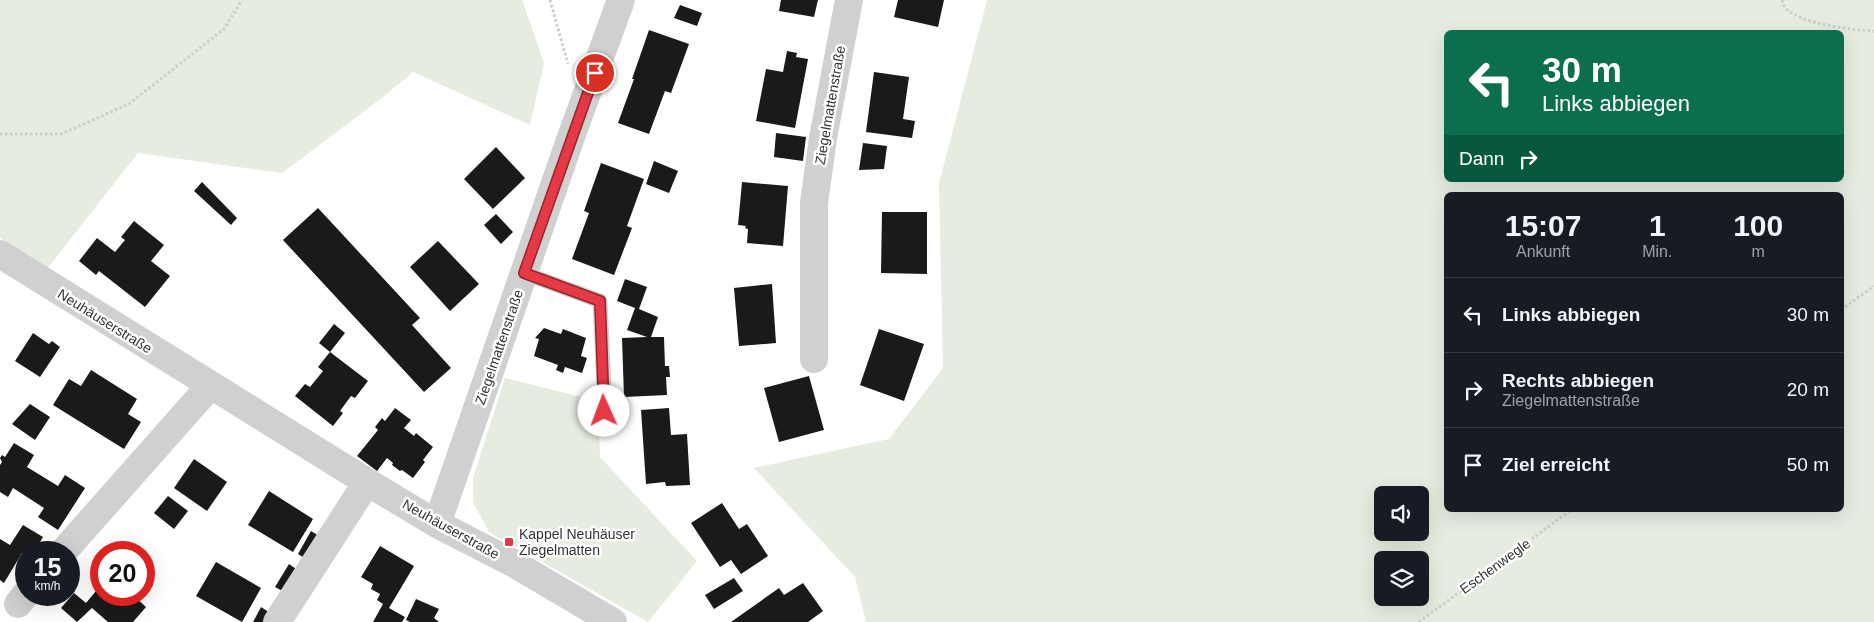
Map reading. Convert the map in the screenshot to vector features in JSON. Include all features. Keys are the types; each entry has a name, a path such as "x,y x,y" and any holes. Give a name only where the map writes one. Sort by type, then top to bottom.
{"street":[{"name":"Ziegelmattenstraße","path":"437,524 621,0"},
{"name":"Ziegelmattenstraße","path":"814,359 814,203 823,138 848,0"},
{"name":"Neuhäuserstraße","path":"0,254 367,482 437,524 512,563 604,620"},
{"path":"73,541 210,386"},
{"path":"277,622 367,482"}],"lane":[{"path":"524,273 600,301 604,411"}],"path":[{"path":"0,134 61,134 129,104 224,29 242,0"},
{"path":"550,0 569,66"},
{"path":"1782,0 1785,8 1804,20 1852,30 1874,31"},
{"path":"1844,308 1874,286"},
{"name":"Eschenwegle","path":"1419,622 1568,512"}],"shaded area":[{"path":"0,0 522,0 544,63 530,125 413,72 282,173 138,153 47,269 0,238"},
{"path":"987,0 1874,0 1874,622 866,622 855,577 754,468 889,439 943,368 939,183"},
{"path":"505,378 598,401 600,457 697,561 648,622 489,532 473,502 473,478"}],"building":[{"path":"781,0 818,0 814,17 779,11"},
{"path":"898,0 944,0 938,27 894,17"},
{"path":"680,5 702,13 697,26 674,18"},
{"path":"649,30 689,44 671,93 665,91 649,134 618,123"},
{"path":"787,51 797,53 796,57 808,59 795,128 756,121 766,69 783,72"},
{"path":"874,72 909,77 903,119 915,121 912,138 866,132"},
{"path":"776,133 806,137 803,161 774,157"},
{"path":"863,143 887,146 884,169 859,170"},
{"path":"496,147 525,178 493,209 464,179"},
{"path":"654,161 678,171 669,193 646,184"},
{"path":"601,163 644,179 627,226 632,228 614,275 572,259 589,213 584,211"},
{"path":"202,182 237,218 231,225 194,191"},
{"path":"742,182 788,186 783,246 747,243 748,229 745,228 746,226 738,225"},
{"path":"318,208 420,318 412,325 451,368 424,392 283,240"},
{"path":"882,212 927,212 927,274 881,273"},
{"path":"496,214 513,232 501,244 484,225"},
{"path":"134,221 164,245 151,261 170,276 145,307 99,271 96,275 79,261 97,238 115,252 125,240 121,237"},
{"path":"438,241 479,284 450,311 410,267"},
{"path":"625,279 647,287 639,309 658,317 651,337 664,337 665,366 669,366 670,377 666,377 667,395 624,397 622,338 647,337 627,330 635,308 617,301"},
{"path":"772,284 776,343 739,346 734,288"},
{"path":"334,324 345,333 330,352 319,343"},
{"path":"544,328 561,334 563,329 586,338 581,356 587,358 582,373 565,367 563,373 556,370 558,365 534,356 539,339 535,338"},
{"path":"879,329 924,344 904,401 860,385"},
{"path":"33,333 49,344 52,341 60,347 40,377 15,361"},
{"path":"330,352 368,381 355,398 351,396 340,411 343,413 333,426 295,396 305,384 310,387 323,371 318,367"},
{"path":"91,370 137,399 128,414 141,422 124,449 53,405 69,379 81,386"},
{"path":"809,376 824,430 779,442 764,388"},
{"path":"30,404 50,417 35,440 12,424"},
{"path":"395,408 411,420 404,428 414,436 416,433 433,447 413,478 392,465 393,463 387,458 377,471 357,456 378,430 375,427 382,418 385,421"},
{"path":"669,408 671,435 687,434 690,485 666,486 665,482 646,484 641,410"},
{"path":"14,443 34,455 27,467 58,486 65,475 85,488 58,530 38,517 44,508 13,488 8,497 0,492 0,465 2,462 0,458 2,455 5,457"},
{"path":"194,459 227,482 207,511 174,488"},
{"path":"269,491 313,519 293,552 248,525"},
{"path":"168,496 188,511 174,529 154,513"},
{"path":"722,503 739,529 747,524 768,556 741,574 731,560 720,567 691,523"},
{"path":"23,525 43,537 41,541 15,541 15,565 4,583 0,580 0,539 10,545"},
{"path":"311,531 322,538 309,561 298,554"},
{"path":"380,546 414,566 389,608 405,617 402,622 373,622 383,604 377,600 380,594 371,589 373,584 361,577"},
{"path":"216,562 261,588 242,622 196,596"},
{"path":"289,564 299,571 286,593 275,587"},
{"path":"734,578 743,591 714,609 705,595"},
{"path":"803,583 823,611 808,622 731,622 779,588 784,595"},
{"path":"80,598 86,603 90,598 90,606 146,607 133,622 108,622 92,608 77,622 61,608 63,606 80,606"},
{"path":"416,599 439,609 434,618 439,622 410,622 406,620"},
{"path":"261,607 272,614 267,622 253,622"}],"place":[{"name":"Kappel Neuhäuser Ziegelmatten","path":"509,542"}],"route":[{"path":"595,73 524,273 600,301 604,411"}]}
